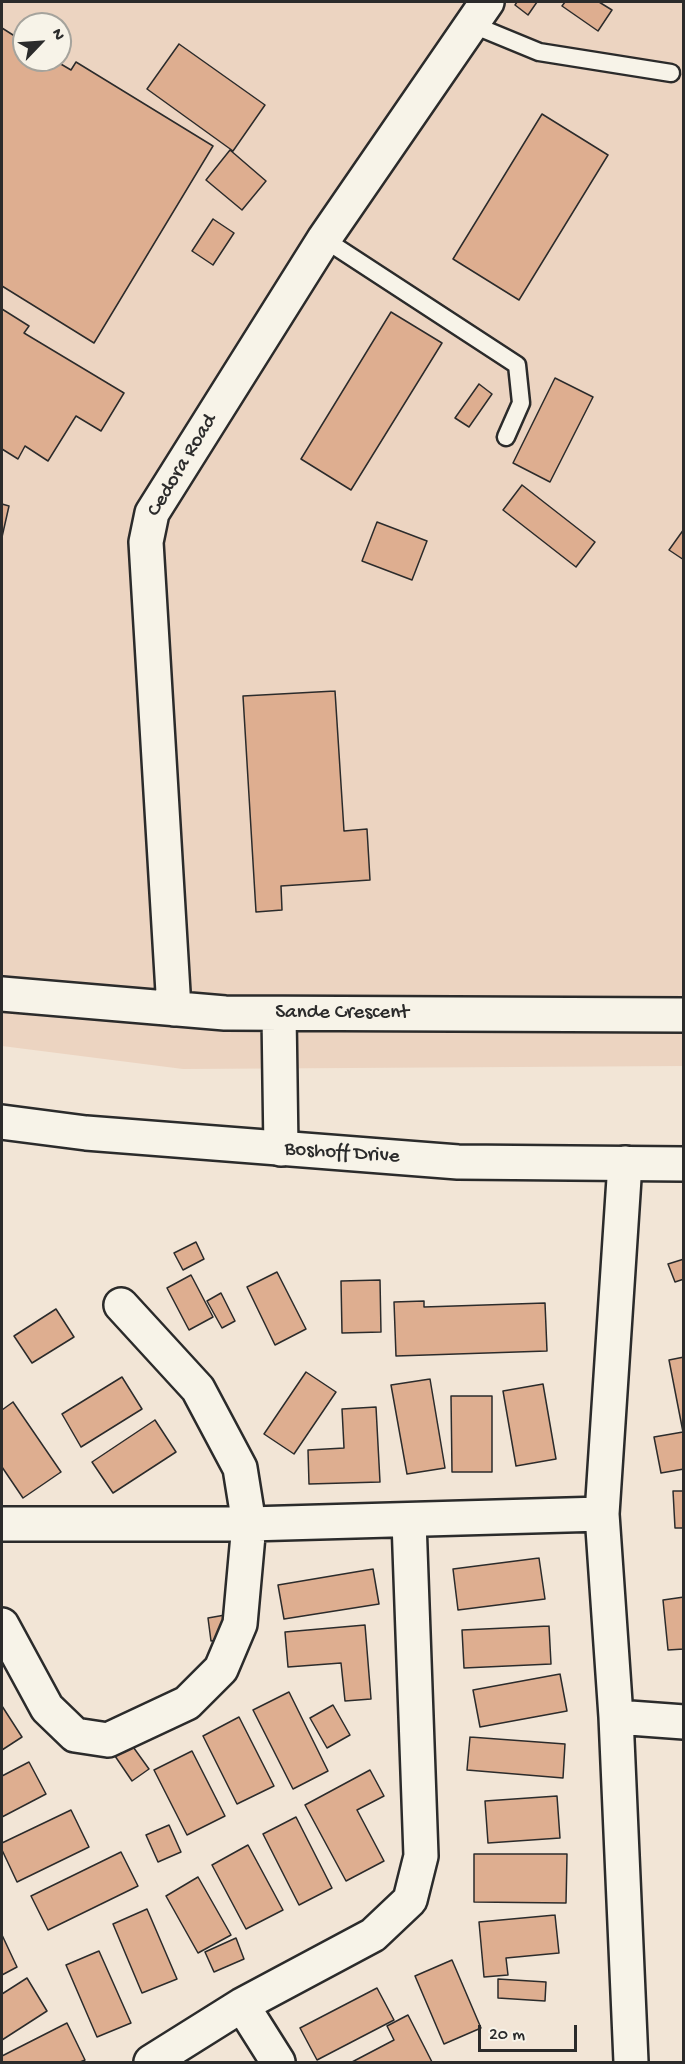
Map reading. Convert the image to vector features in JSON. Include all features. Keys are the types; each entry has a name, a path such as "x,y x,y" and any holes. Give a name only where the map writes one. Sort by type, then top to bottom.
{"street":[{"name":"Cedora Road","path":"174,1009 147,529 152,513 324,239 479,13"},
{"name":"Sande Crescent","path":"2,994 174,1009 279,1014 684,1015"},
{"path":"279,1014 281,1149"},
{"name":"Boshoff Drive","path":"2,1122 86,1133 458,1162 684,1164"},
{"path":"625,1163 602,1514 616,1717 631,2062"},
{"path":"2,1625 47,1708 75,1735 108,1740 187,1703 221,1669 240,1624 249,1524 240,1468 198,1389 121,1305"},
{"path":"2,1524 249,1524 602,1514"},
{"path":"151,2062 242,2005 373,1935 410,1900 421,1856 409,1521"},
{"path":"616,1717 684,1722"},
{"path":"242,2005 278,2062"}],"lane":[{"path":"479,13 539,52 671,73"},
{"path":"324,239 517,365 520,404 506,437"}],"shaded area":[{"path":"2,2 683,2 683,1066 183,1069 2,1046"}],"building":[{"path":"517,2 537,2 528,15 515,5"},
{"path":"565,2 599,2 612,10 598,31 562,6"},
{"path":"2,28 12,34 12,72 72,72 76,62 213,146 94,343 2,286"},
{"path":"179,44 265,105 233,151 147,89"},
{"path":"542,114 608,155 519,300 453,259"},
{"path":"230,150 266,181 242,210 206,180"},
{"path":"213,219 234,233 213,265 192,251"},
{"path":"2,309 29,326 24,333 124,393 101,431 76,416 48,461 25,446 18,459 2,449"},
{"path":"391,312 442,343 351,490 301,459"},
{"path":"555,378 593,397 550,482 513,463"},
{"path":"479,384 492,394 469,427 455,418"},
{"path":"522,485 595,542 576,567 503,510"},
{"path":"2,504 9,506 2,537"},
{"path":"377,522 427,541 412,580 362,561"},
{"path":"684,529 684,560 669,550"},
{"path":"335,691 344,831 367,829 370,880 281,886 282,910 256,912 243,696"},
{"path":"196,1242 204,1259 183,1270 174,1253"},
{"path":"684,1259 684,1279 675,1282 668,1264"},
{"path":"277,1272 306,1329 275,1345 247,1287"},
{"path":"191,1275 213,1317 189,1330 167,1288"},
{"path":"380,1280 381,1332 342,1333 341,1281"},
{"path":"221,1293 235,1321 222,1328 207,1301"},
{"path":"424,1301 424,1307 545,1303 547,1351 396,1356 394,1302"},
{"path":"56,1309 74,1337 32,1363 14,1336"},
{"path":"684,1357 684,1469 661,1473 654,1437 683,1432 669,1360"},
{"path":"306,1372 336,1392 294,1454 264,1434"},
{"path":"122,1377 142,1409 81,1447 62,1414"},
{"path":"430,1379 445,1468 407,1474 391,1385"},
{"path":"543,1384 556,1459 516,1466 503,1391"},
{"path":"451,1396 492,1396 492,1472 452,1472"},
{"path":"13,1402 61,1472 23,1498 2,1467 2,1410"},
{"path":"376,1407 380,1482 309,1484 308,1450 344,1448 342,1409"},
{"path":"155,1420 176,1452 113,1493 92,1462"},
{"path":"673,1491 684,1491 684,1528 675,1528"},
{"path":"539,1558 545,1599 458,1610 453,1569"},
{"path":"373,1569 379,1604 284,1619 278,1585"},
{"path":"684,1597 684,1649 668,1650 663,1600"},
{"path":"225,1615 229,1638 211,1641 208,1618"},
{"path":"365,1625 371,1699 345,1701 341,1663 288,1667 285,1632"},
{"path":"549,1626 551,1664 464,1668 462,1630"},
{"path":"560,1674 567,1711 480,1727 473,1690"},
{"path":"289,1692 328,1771 293,1789 253,1710"},
{"path":"333,1705 350,1735 327,1748 310,1718"},
{"path":"2,1706 22,1737 2,1750"},
{"path":"239,1717 274,1786 237,1804 203,1736"},
{"path":"470,1737 565,1744 563,1778 467,1770"},
{"path":"131,1744 149,1769 132,1781 115,1756"},
{"path":"192,1751 225,1816 187,1835 154,1770"},
{"path":"29,1762 46,1794 2,1817 2,1776"},
{"path":"370,1770 384,1796 357,1810 384,1861 346,1881 305,1805"},
{"path":"557,1796 560,1838 488,1843 485,1801"},
{"path":"71,1810 89,1847 17,1882 2,1850 2,1843"},
{"path":"296,1817 332,1888 299,1905 263,1834"},
{"path":"169,1825 181,1852 158,1862 146,1835"},
{"path":"248,1845 283,1910 246,1929 212,1865"},
{"path":"121,1852 138,1886 48,1930 31,1896"},
{"path":"474,1854 567,1854 566,1903 474,1902"},
{"path":"198,1877 231,1935 198,1953 166,1896"},
{"path":"147,1909 177,1979 142,1993 113,1924"},
{"path":"555,1915 559,1953 506,1958 508,1975 484,1977 479,1922"},
{"path":"2,1935 17,1967 2,1975"},
{"path":"236,1938 244,1959 214,1972 205,1952"},
{"path":"99,1951 131,2023 97,2037 66,1965"},
{"path":"452,1960 481,2028 444,2044 415,1976"},
{"path":"27,1978 47,2011 2,2040 2,1994"},
{"path":"498,1979 546,1982 545,2001 498,1998"},
{"path":"377,1988 394,2020 317,2060 300,2028"},
{"path":"408,2015 432,2062 352,2062 394,2040 387,2026"},
{"path":"67,2023 85,2060 80,2062 2,2062 2,2056"}]}
